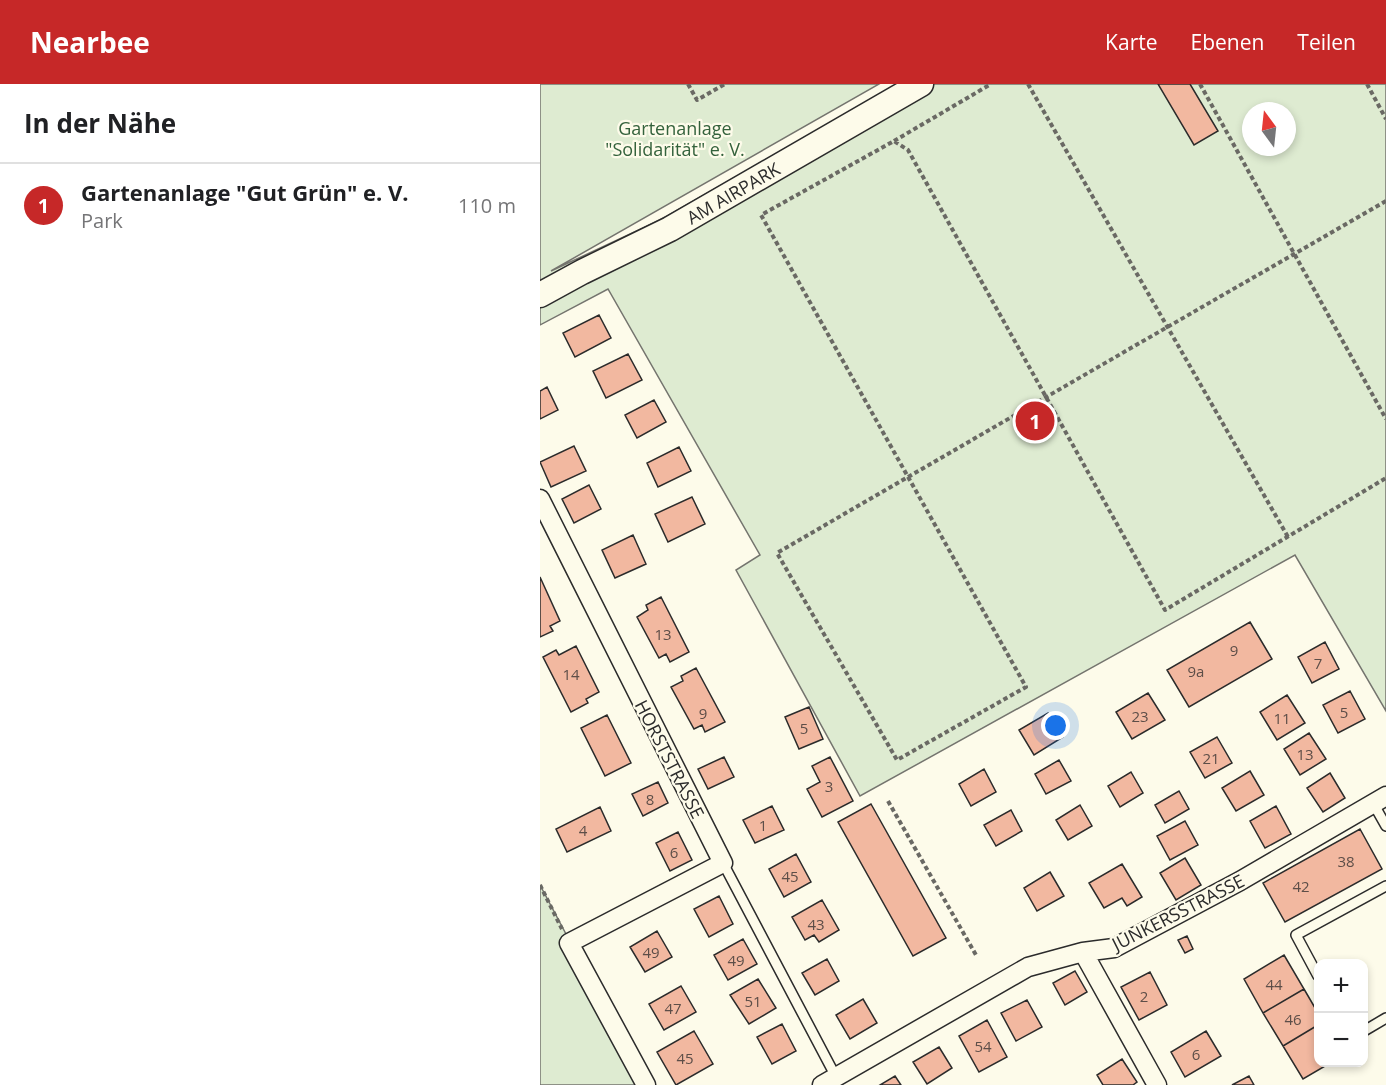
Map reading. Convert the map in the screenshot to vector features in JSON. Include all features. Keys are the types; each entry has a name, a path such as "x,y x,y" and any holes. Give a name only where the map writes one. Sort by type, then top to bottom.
{"street":[{"name":"AM AIRPARK","path":"540,295 670,229 921,84"},
{"name":"HORSTSTRASSE","path":"540,499 723,863"},
{"name":"JUNKERSSTRASSE","path":"829,1081 1028,967 1083,952 1114,948 1240,881 1379,800"},
{"path":"646,1085 569,943 723,863"},
{"path":"1083,952 1157,1085"}],"lane":[{"path":"1379,800 1386,826"},
{"name":"JUNKERSSTRASSE","path":"723,863 829,1081"},
{"path":"1314,969 1296,935 1386,886"},
{"path":"1368,1028 1386,1018"}],"path":[{"path":"688,84 697,100 725,84"},
{"path":"991,84 761,215 909,477 1026,687 897,760 777,553 909,477 1386,201"},
{"path":"1028,84 1288,537"},
{"path":"1200,84 1386,419"},
{"path":"1366,84 1386,119"},
{"path":"894,141 908,150 1165,610 1386,478"},
{"path":"888,801 976,955"},
{"path":"540,885 569,943"}],"green space":[{"name":"Gartenanlage \"Solidarität\" e. V.","path":"540,84 879,84 551,271 660,220 899,84 1386,84 1386,711 1295,555 860,796 736,570 760,555 608,289 540,325"},
{"path":"540,885 646,1085 540,1085"}],"building":[{"path":"1158,84 1190,84 1218,131 1194,145"},
{"path":"599,315 611,338 575,357 563,333"},
{"path":"628,354 642,380 606,398 593,371"},
{"path":"547,387 558,410 540,419 540,391"},
{"path":"654,400 666,422 637,438 625,415"},
{"path":"574,446 586,471 551,487 540,462"},
{"path":"679,447 691,471 658,487 647,463"},
{"path":"589,485 601,509 574,523 562,499"},
{"path":"692,497 705,524 668,542 655,514"},
{"path":"633,535 646,564 615,578 602,550"},
{"path":"540,577 560,621 550,626 553,631 540,637"},
{"path":"661,597 689,652 670,662 666,654 659,658 637,617 648,610 646,605"},
{"path":"1250,622 1272,659 1189,707 1167,670"},
{"path":"1325,642 1339,669 1312,683 1298,657"},
{"path":"576,646 599,692 586,699 588,703 571,712 543,657 556,650 559,655"},
{"path":"696,668 725,722 705,732 702,725 694,729 671,687 683,681 681,676"},
{"path":"1350,691 1365,719 1338,733 1323,705"},
{"path":"1148,693 1165,720 1132,739 1116,712"},
{"path":"1287,695 1305,723 1277,740 1260,712"},
{"path":"809,707 823,739 799,749 785,717"},
{"path":"1048,713 1063,737 1034,755 1019,730"},
{"path":"607,715 631,763 605,776 581,728"},
{"path":"1309,733 1326,759 1300,775 1284,749"},
{"path":"1217,737 1232,763 1205,778 1190,752"},
{"path":"724,757 734,777 708,789 698,769"},
{"path":"830,757 853,801 822,817 807,789 820,782 812,766"},
{"path":"1059,760 1071,781 1046,794 1035,774"},
{"path":"984,769 996,792 971,806 959,784"},
{"path":"1250,771 1264,795 1236,811 1222,788"},
{"path":"1131,772 1143,793 1120,807 1108,786"},
{"path":"1330,773 1345,798 1323,812 1307,788"},
{"path":"658,782 668,803 643,816 632,794"},
{"path":"1179,791 1189,809 1165,823 1155,805"},
{"path":"871,804 946,938 913,956 838,822"},
{"path":"1080,805 1092,826 1068,840 1056,820"},
{"path":"772,806 784,830 755,843 743,820"},
{"path":"1276,806 1291,834 1265,848 1250,821"},
{"path":"600,807 611,831 567,852 556,829"},
{"path":"1011,810 1022,831 996,846 984,825"},
{"path":"1185,821 1198,845 1170,860 1157,836"},
{"path":"1360,829 1382,869 1285,922 1263,883"},
{"path":"678,832 692,860 670,871 656,843"},
{"path":"796,854 811,882 784,897 769,869"},
{"path":"1185,858 1201,885 1176,900 1160,873"},
{"path":"1122,864 1142,897 1127,906 1122,898 1104,908 1089,883"},
{"path":"1050,872 1064,896 1037,911 1024,888"},
{"path":"719,896 733,924 709,937 694,909"},
{"path":"822,900 839,930 819,942 814,935 805,940 792,917"},
{"path":"657,931 672,957 645,972 630,947"},
{"path":"1187,936 1193,949 1185,953 1178,940"},
{"path":"743,939 757,964 728,980 714,955"},
{"path":"1284,955 1304,989 1263,1013 1244,979"},
{"path":"827,959 839,981 815,995 802,973"},
{"path":"1075,971 1087,992 1065,1005 1053,983"},
{"path":"1150,972 1167,1005 1139,1020 1121,987"},
{"path":"758,979 776,1008 749,1024 730,995"},
{"path":"681,986 696,1012 664,1030 649,1004"},
{"path":"1304,989 1314,1006 1314,1027 1283,1046 1263,1013"},
{"path":"863,999 877,1023 850,1039 836,1015"},
{"path":"1027,1000 1042,1027 1016,1041 1001,1013"},
{"path":"987,1020 1007,1057 979,1072 959,1036"},
{"path":"782,1024 796,1051 772,1064 757,1037"},
{"path":"1314,1027 1314,1067 1323,1067 1303,1079 1283,1046"},
{"path":"694,1031 713,1064 676,1085 657,1052"},
{"path":"1206,1031 1221,1056 1185,1077 1171,1052"},
{"path":"939,1047 952,1068 927,1084 913,1062"},
{"path":"1122,1059 1137,1082 1133,1085 1103,1085 1097,1075"},
{"path":"895,1076 901,1085 880,1085"},
{"path":"1249,1076 1254,1085 1232,1085"}],"place":[{"name":"Gartenanlage \"Gut Grün\" e. V.","path":"1035,421"}]}
